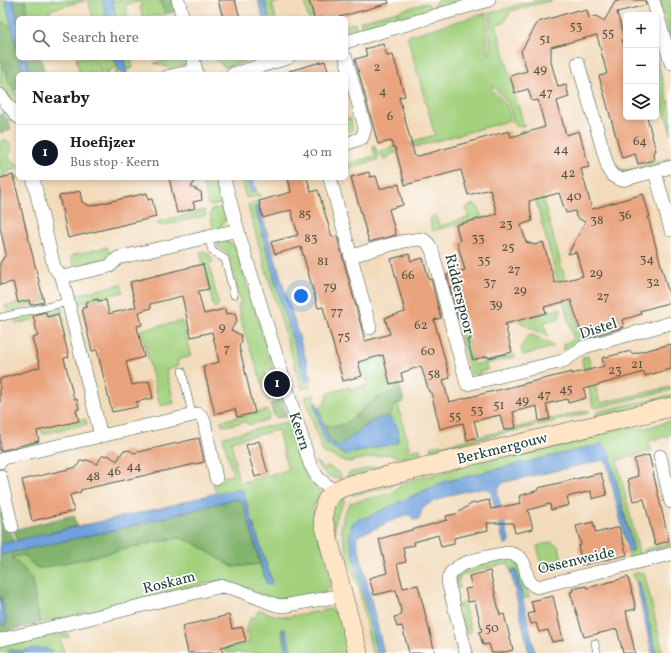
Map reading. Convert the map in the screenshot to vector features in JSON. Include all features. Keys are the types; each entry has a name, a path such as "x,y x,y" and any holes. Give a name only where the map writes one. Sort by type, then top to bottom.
{"street":[{"path":"178,0 182,16"},
{"path":"348,41 489,0"},
{"path":"653,0 671,63"},
{"path":"240,72 281,60"},
{"path":"347,60 365,128 362,138 348,143"},
{"path":"578,63 609,171 613,176 622,180 671,167"},
{"path":"0,95 16,115"},
{"path":"654,172 671,230"},
{"path":"33,180 54,267 62,277 101,436"},
{"name":"Keern","path":"225,180 238,230 310,464 318,478 334,491"},
{"path":"331,180 370,328"},
{"path":"62,277 110,266 118,258 238,230"},
{"name":"Ridderspoor","path":"352,256 414,240 425,241 428,244 432,250 467,384"},
{"name":"Distel","path":"467,384 563,362 584,347 671,323"},
{"name":"Berkmergouw","path":"334,491 346,486 671,407"},
{"path":"0,462 4,458 192,414 198,414 204,421 216,478"},
{"path":"660,456 671,502"},
{"path":"0,476 12,527"},
{"path":"334,491 326,503 323,520 344,595 358,653"},
{"name":"Ossenweide","path":"466,653 448,582 450,574 460,565 507,553 514,554 520,556 524,561 529,581 532,585 537,587 671,554"},
{"name":"Roskam","path":"0,640 222,586 235,589 276,605 283,606 344,595"}],"lane":[{"path":"174,72 195,67"},
{"path":"208,237 212,251 225,259 234,295"},
{"path":"2,317 68,302"},
{"path":"182,371 192,414"},
{"path":"595,643 597,653"}],"green space":[{"path":"0,0 5,0 12,27 3,22 0,24"},
{"path":"13,0 25,0 29,16 17,16"},
{"path":"25,0 87,0 49,10 50,16 29,16"},
{"path":"88,0 103,0 106,16 92,16"},
{"path":"112,0 160,0 165,14 142,16 140,1 125,5 128,16 116,16"},
{"path":"160,0 174,0 177,11 165,14"},
{"path":"265,0 282,0 272,4 275,16 269,16"},
{"path":"304,0 309,0 313,16 308,16"},
{"path":"437,0 468,0 435,9 434,4"},
{"path":"536,0 553,0 510,11 504,23 496,24 524,126 519,127 515,125 508,103 493,86 491,89 505,103 511,120 415,147 414,141 435,135 407,36 487,13 487,52 490,54 490,13"},
{"path":"660,0 670,0 671,41"},
{"path":"426,3 429,5 431,10 401,19 399,11"},
{"path":"397,11 399,19 361,29 361,21"},
{"path":"3,22 12,27 16,44 16,60 20,60 23,72 16,72 16,90 14,91 8,79 7,72 1,66 0,24"},
{"path":"353,23 356,25 357,31 348,33 348,24"},
{"path":"26,60 42,60 44,72 30,72"},
{"path":"76,60 98,60 102,72 80,72"},
{"path":"102,60 115,60 122,72 116,72 114,68 108,72 104,72"},
{"path":"124,60 131,60 133,68 126,70"},
{"path":"165,60 189,60 188,64 170,68 154,63"},
{"path":"217,60 251,60 226,67 221,65"},
{"path":"1,66 10,79 16,94 16,101 13,102 0,86"},
{"path":"659,68 671,111 671,134 659,90"},
{"path":"3,113 9,121 11,130 0,133 0,114"},
{"path":"348,118 351,119 353,130 348,132"},
{"path":"524,130 582,341 565,354 563,344 574,340 518,136 520,131"},
{"path":"0,141 9,141 12,150 9,155 10,161 16,163 16,169 5,172 6,179 16,176 16,179 5,181 0,179"},
{"path":"412,142 413,147 391,154 388,158 384,159 380,151"},
{"path":"374,145 379,157 377,160 348,168 348,163 375,156"},
{"path":"671,158 671,162 625,174 617,172 611,163 615,162 620,169 627,170"},
{"path":"202,180 218,180 224,203 211,206 208,204"},
{"path":"242,180 248,180 251,191 256,190 260,196 246,198"},
{"path":"258,201 259,206 255,208 283,309 306,382 309,381 311,387 302,389 266,270 248,206 250,203"},
{"path":"475,204 478,207 482,218 432,231 430,219 432,216 436,216 439,226 469,217 466,207"},
{"path":"225,207 227,217 219,229 214,230 210,214 212,210"},
{"path":"205,210 205,216 161,226 157,224 157,222"},
{"path":"222,239 235,246 273,369 265,371 272,399 268,400 241,322 238,305 241,304 228,253 218,247 217,240"},
{"path":"107,247 110,254 107,258 76,265 73,264 71,257 73,255"},
{"path":"203,251 209,254 213,262 209,264 219,306 214,308 200,252"},
{"path":"121,284 123,292 77,304 76,295"},
{"path":"46,296 48,301 8,311 5,306"},
{"path":"61,306 63,312 16,324 14,318"},
{"path":"561,308 559,318 544,322 548,337 520,322 520,320"},
{"path":"182,321 191,356 178,360 177,367 166,370 174,403 160,406 141,330"},
{"path":"464,329 474,365 515,354 515,357 486,364 487,370 479,372 480,375 471,374 459,334 461,333 460,331"},
{"path":"533,335 553,347 523,355 521,348 528,336"},
{"path":"389,347 396,372 386,374 389,386 399,383 394,390 375,399 345,424 336,426 324,425 319,407 324,405 328,393 350,387 351,390 367,385 361,364 381,358 379,350"},
{"path":"588,356 600,403 671,387 671,390 596,408 593,406 582,361 583,357"},
{"path":"399,383 404,402 396,404 389,417 376,419 369,423 340,446 330,442 324,425 336,426 345,424 375,399 394,390"},
{"path":"278,386 287,416 278,418 274,416 270,404 277,402 273,388"},
{"path":"314,395 314,402 326,443 346,455 393,421 389,417 396,404 398,404 410,451 420,449 421,454 402,458 387,454 348,462 323,453 305,397"},
{"path":"671,395 671,402 595,417 597,412"},
{"path":"267,410 270,415 267,420 249,425 245,422 225,426 222,425 221,421"},
{"path":"589,410 588,413 432,451 431,447 441,444 441,446"},
{"path":"86,419 87,424 43,434 40,429"},
{"path":"671,421 671,432 668,436 649,441 652,451 617,460 640,557 630,560 628,552 634,550 609,451 602,444 443,482 352,524 377,653 372,653 359,588 348,557 341,529 344,513 350,503 392,493 406,481 452,470 455,466 614,428 645,428"},
{"path":"287,422 290,424 306,478 316,484 320,492 315,504 313,505 331,583 325,593 294,600 276,600 222,580 40,623 31,577 12,557 23,555 37,568 43,568 180,538 196,544 233,567 260,564 267,585 272,582 242,489 216,493 213,483 223,481 222,477 233,475 223,437","holes":["278,430 288,470 239,483 231,441"]},
{"path":"39,441 40,446 0,455 0,450"},
{"path":"315,461 325,470 327,466 338,472 342,478 339,479 328,475 322,471"},
{"path":"386,464 392,465 348,478 347,475 349,473"},
{"path":"397,482 390,487 352,495 351,492"},
{"path":"345,494 344,502 335,519 335,534 329,510"},
{"path":"234,499 240,500 245,508 260,564 233,567 196,544 180,538 43,568 37,568 23,555 12,557 31,577 40,623 0,633 0,623 2,625 6,620 0,595 0,555 115,530"},
{"path":"0,513 3,513 14,541 0,544"},
{"path":"74,515 77,526 17,541 14,530"},
{"path":"551,542 559,547 563,564 543,569 537,546"},
{"path":"671,543 671,546 645,553 642,550"},
{"path":"510,558 521,567 529,597 523,599 516,570 512,570 511,573 508,563 462,575 458,581 460,588 455,589 455,576 462,569"},
{"path":"644,572 663,653 656,653 640,586 636,583 633,574"},
{"path":"464,603 471,632 466,633 458,605"},
{"path":"331,609 337,615 340,614 350,653 292,653 285,629 281,630 288,653 225,653 224,649 249,643 246,628 251,617 254,618 259,610 287,617"},
{"path":"67,633 69,637 60,639 64,653 35,649 18,651 11,650 9,653 0,653 0,645 13,641 14,644"}],"water":[{"path":"5,0 13,0 17,16 16,44"},
{"path":"103,0 112,0 116,16 106,16"},
{"path":"258,0 264,0 268,16 262,16"},
{"path":"20,60 26,60 30,72 22,72"},
{"path":"115,60 124,60 127,72 122,72"},
{"path":"248,180 254,180 256,190 251,192"},
{"path":"259,206 312,380 306,382 283,309 255,207"},
{"path":"315,401 317,403 328,438 332,444 340,446 368,424 385,417 391,419 396,425 399,439 397,443 345,455 326,443 314,403"},
{"path":"602,444 609,451 633,551 628,552 607,463 604,460 501,484 497,493 510,543 504,544 491,492 488,489 464,491 437,500 423,507 419,519 414,520 410,515 406,515 359,535 356,538 384,653 377,653 349,536 352,524 360,518 363,519 443,482"},
{"path":"242,489 272,582 270,585 267,585 245,508 242,503 236,499 115,530 0,555 0,544 161,508 216,493"},
{"path":"512,570 516,570 535,653 529,653 511,573"},
{"path":"639,582 656,653 652,653 637,586 637,583"},
{"path":"0,595 6,620 4,626 0,623"},
{"path":"282,629 285,629 292,653 288,653"},
{"path":"35,648 47,649 53,653 9,653 9,650 21,651"}],"building":[{"path":"218,0 235,0 239,16 222,16"},
{"path":"309,0 388,0 389,3 343,16 313,16"},
{"path":"621,0 645,0 646,5 617,12 623,35 623,120 648,120 656,151 653,152 654,160 638,164 635,154 622,158 599,76 607,74 597,35 551,47 551,62 558,87 566,85 569,97 557,101 566,135 579,131 589,167 581,169 592,209 643,194 671,302 640,311 641,314 622,320 624,327 583,339 571,300 544,307 546,313 505,324 512,352 473,360 467,340 471,339 465,317 458,319 447,275 465,270 457,242 460,241 456,225 497,214 490,189 468,195 461,170 405,185 395,147 393,147 391,141 378,144 355,59 367,56 365,49 383,44 387,56 393,55 405,96 399,97 415,157 509,131 511,137 545,127 538,100 532,101 528,89 515,93 510,76 527,71 521,51 538,22 578,10 579,12 587,10 589,18 596,16 604,21 615,2","holes":["559,193 566,213 575,211 576,217 585,222 568,254 576,252 583,276 555,283 543,242 535,245 526,242 521,225 532,221 529,201"]},
{"path":"325,61 328,72 289,72"},
{"path":"369,172 370,177 376,176 380,189 399,184 403,205 389,209 396,235 369,242 351,177"},
{"path":"13,175 44,302 30,305 29,300 18,303 13,282 0,285 0,263 6,254 0,228 0,178"},
{"path":"169,180 196,180 191,187 201,192 202,200 193,202 195,208 177,213"},
{"path":"288,180 308,180 311,192 318,190 332,237 337,236 365,341 390,334 385,318 405,312 391,259 409,254 411,261 423,258 429,280 431,279 441,318 434,320 450,378 443,380 449,402 572,372 572,374 604,366 602,358 631,351 632,354 671,344 671,369 645,376 644,372 584,389 586,398 568,403 567,399 546,404 550,419 539,421 537,406 513,412 516,428 504,430 500,415 474,421 478,437 467,440 463,423 440,429 431,392 429,392 421,366 401,373 403,381 390,384 383,355 358,362 362,376 343,381 323,307 318,308 301,247 275,254 271,242 298,235 291,210 263,218 259,201 291,192"},
{"path":"80,191 82,202 90,206 147,193 148,200 152,199 156,217 68,238 59,196"},
{"path":"203,264 209,289 198,291 204,314 225,309 226,314 235,313 237,321 231,330 241,335 242,342 239,346 255,413 237,417 235,409 215,414 203,366 219,362 212,332 191,337 182,296 150,304 151,308 139,312 142,325 137,326 144,357 126,362 132,385 149,381 153,398 136,402 137,407 112,412 97,350 92,351 82,308 87,307 86,302 98,299 98,301 106,300 109,314 136,307 130,282"},
{"path":"46,312 47,317 58,314 69,357 64,358 74,399 77,399 79,409 76,410 79,421 37,431 39,441 0,451 0,379 40,367 32,338 38,336 33,315"},
{"path":"199,438 204,462 80,490 81,492 70,495 74,511 32,521 22,480 77,467 80,461 87,460 97,464 102,456 108,455 117,461 123,451 129,450 134,453"},
{"path":"259,441 268,473 255,477 246,445"},
{"path":"649,455 669,541 655,545 644,499 633,501 628,479 638,476 634,459"},
{"path":"601,473 607,495 592,499 591,491 567,497 569,505 551,510 550,504 528,510 533,529 515,533 513,523 487,523 488,530 454,538 454,544 441,547 438,535 414,542 415,545 403,547 406,562 397,564 403,588 418,585 435,653 409,653 402,626 397,627 394,617 402,615 396,590 374,595 369,578 387,573 379,539 447,520 446,516 456,514 471,504 489,500 491,509 521,503 519,496 539,490 538,488"},
{"path":"593,522 596,533 619,527 627,555 583,565 578,546 581,545 576,526"},
{"path":"490,571 500,615 504,614 513,650 501,653 492,653 489,644 483,645 479,632 482,631 475,601 468,602 465,589 472,588 469,576"},
{"path":"628,577 636,609 626,611 635,653 623,653 617,629 584,637 570,592 573,591 572,589 586,586 587,588"},
{"path":"553,596 563,640 552,642 548,630 539,632 536,623 531,624 528,614 534,612 531,601"},
{"path":"229,615 232,629 242,627 246,641 221,647 223,653 188,653 182,626"}],"place":[{"name":"Hoefijzer","path":"277,384"}]}
